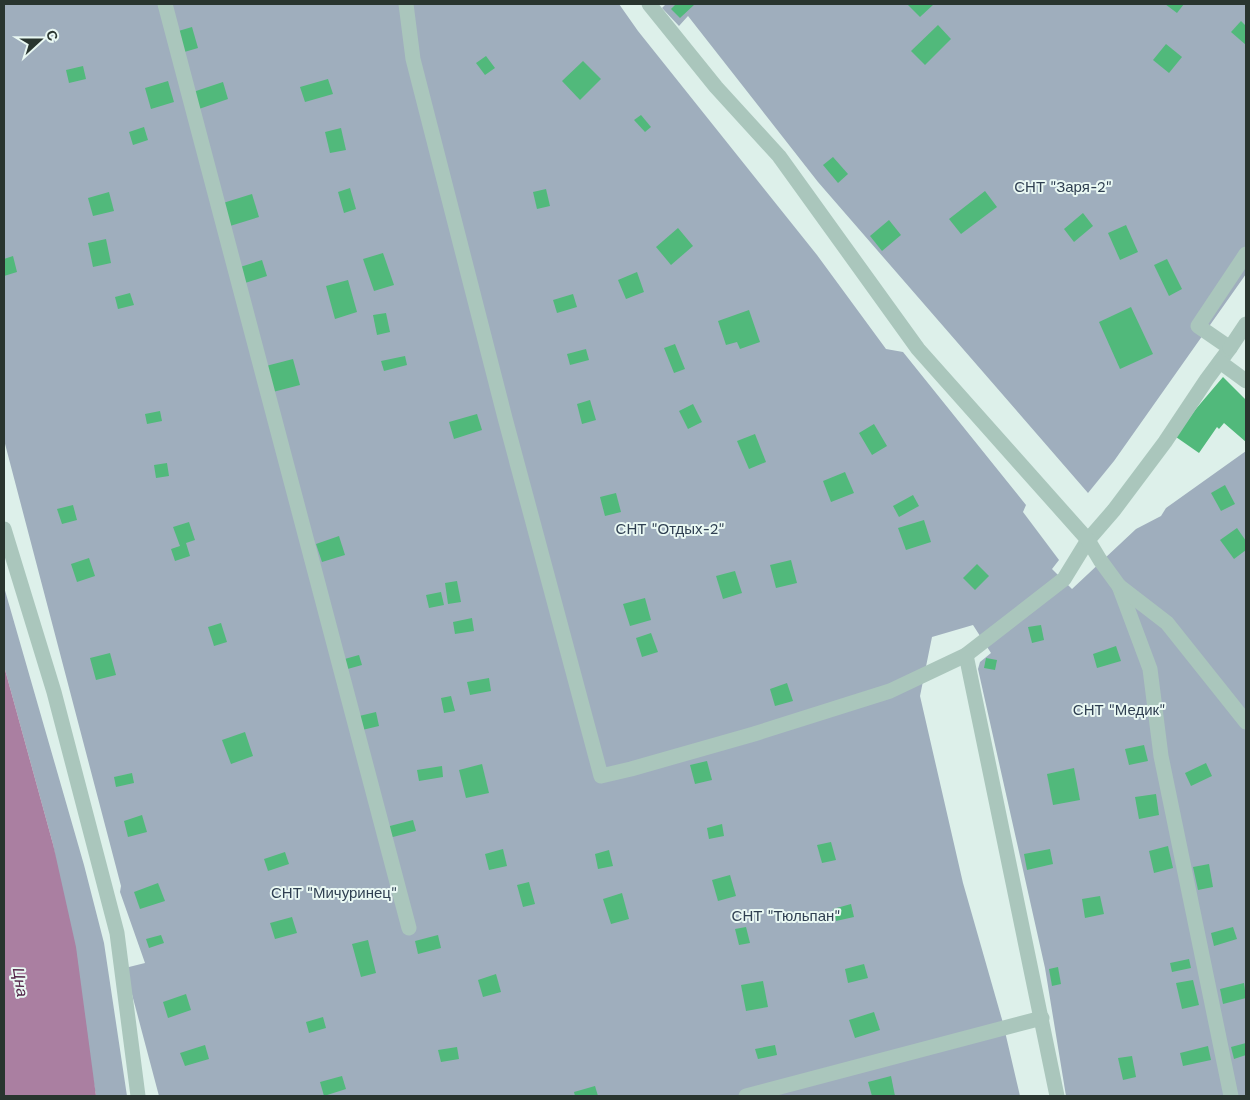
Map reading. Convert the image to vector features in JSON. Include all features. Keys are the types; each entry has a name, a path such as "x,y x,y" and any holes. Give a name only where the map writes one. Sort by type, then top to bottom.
{"lane":[{"path":"165,4 409,928"},
{"path":"406,4 413,58 418,78 505,418 600,776 735,739 890,691 966,655 1064,579 1088,540 1114,510 1165,442 1246,324"},
{"path":"649,4 716,87 779,156 918,349 1088,540 1119,586 1150,669 1161,756 1231,1096"},
{"path":"1230,348 1198,326 1246,254"},
{"path":"1220,362 1246,381"},
{"path":"4,529 54,692 117,933 138,1096"},
{"path":"1119,586 1167,623 1246,722"},
{"path":"966,655 1057,1096"},
{"path":"746,1096 1042,1018"}],"green space":[{"path":"4,4 619,4 638,31 817,255 886,349 903,352 1026,505 1023,512 1059,560 1052,569 1072,589 1136,529 1161,516 1166,508 1246,451 1246,1096 1066,1096 1045,968 978,669 980,662 991,653 973,625 932,637 920,696 963,883 1003,1023 1020,1096 159,1096 125,968 145,963 120,892 121,886 4,440"},
{"name":"СНТ \"Заря-2\"","path":"666,4 1246,4 1246,274 1114,461 1088,493 818,182 688,16 679,26 662,8"},
{"path":"4,587 84,865 104,943 127,1096 96,1096 53,844 4,666"}],"water":[{"name":"Цна","path":"4,666 53,844 76,947 96,1096 4,1096"}],"building":[{"path":"676,4 695,4 680,18 671,9"},
{"path":"907,4 934,4 920,17"},
{"path":"1165,4 1184,4 1177,13"},
{"path":"1241,21 1246,26 1246,45 1231,32"},
{"path":"938,25 951,39 925,65 911,51"},
{"path":"192,27 198,48 181,53 175,32"},
{"path":"1166,44 1182,57 1169,73 1153,60"},
{"path":"486,56 495,68 485,75 476,63"},
{"path":"583,61 601,79 580,100 562,81"},
{"path":"83,66 86,79 69,83 66,70"},
{"path":"328,79 333,94 305,102 300,87"},
{"path":"168,81 174,102 151,109 145,88"},
{"path":"223,82 228,99 199,109 193,92"},
{"path":"641,115 651,127 645,132 634,120"},
{"path":"144,127 148,140 133,145 129,132"},
{"path":"341,128 346,150 330,153 325,132"},
{"path":"833,157 848,174 838,183 823,165"},
{"path":"350,188 356,209 344,213 338,192"},
{"path":"546,189 550,206 537,209 533,192"},
{"path":"985,191 997,207 961,234 949,219"},
{"path":"109,192 114,211 93,216 88,198"},
{"path":"252,194 259,217 230,226 223,203"},
{"path":"1083,213 1093,226 1074,242 1064,229"},
{"path":"889,220 901,235 882,251 870,236"},
{"path":"1126,225 1138,252 1120,260 1108,233"},
{"path":"678,228 693,246 671,265 656,247"},
{"path":"106,239 111,263 93,267 88,243"},
{"path":"383,253 394,285 374,291 363,259"},
{"path":"13,256 17,272 4,276 4,259"},
{"path":"1167,259 1182,289 1169,296 1154,265"},
{"path":"262,260 267,276 242,284 237,268"},
{"path":"637,272 644,292 626,299 618,280"},
{"path":"348,280 357,312 335,319 326,286"},
{"path":"130,293 134,305 118,309 115,297"},
{"path":"573,294 577,307 557,313 553,300"},
{"path":"1131,307 1153,354 1120,369 1099,322"},
{"path":"749,310 760,342 740,349 737,342 726,345 718,321"},
{"path":"386,313 390,332 377,335 373,315"},
{"path":"675,344 685,369 674,373 664,348"},
{"path":"586,349 589,360 570,365 567,354"},
{"path":"405,356 407,365 384,371 381,361"},
{"path":"293,359 300,385 273,392 266,366"},
{"path":"1223,377 1246,400 1246,442 1224,423 1219,429 1217,427 1199,453 1176,437 1195,410"},
{"path":"590,400 596,420 582,424 577,404"},
{"path":"693,404 702,422 688,429 679,411"},
{"path":"160,411 162,421 147,424 145,414"},
{"path":"477,414 482,430 454,439 449,422"},
{"path":"874,424 887,446 872,455 859,433"},
{"path":"755,434 766,462 749,469 737,441"},
{"path":"167,463 169,476 156,478 154,465"},
{"path":"845,472 854,493 831,502 823,481"},
{"path":"1225,485 1235,504 1221,511 1211,493"},
{"path":"616,493 621,512 605,516 600,497"},
{"path":"913,495 919,506 899,517 893,506"},
{"path":"73,505 77,520 62,524 57,509"},
{"path":"924,520 931,542 906,550 898,528"},
{"path":"189,522 195,540 186,543 190,556 175,561 171,549 180,546 173,527"},
{"path":"1237,528 1246,541 1246,550 1234,559 1220,540"},
{"path":"339,536 345,555 322,562 316,544"},
{"path":"89,558 95,576 77,582 71,564"},
{"path":"791,560 797,583 776,588 770,565"},
{"path":"977,564 989,576 975,590 963,578"},
{"path":"735,571 742,593 723,599 716,576"},
{"path":"457,581 461,602 448,604 445,583"},
{"path":"441,592 444,605 429,608 426,595"},
{"path":"645,598 651,620 630,626 623,604"},
{"path":"472,618 474,631 455,634 453,622"},
{"path":"221,623 227,642 214,646 208,627"},
{"path":"1041,625 1044,640 1032,643 1028,627"},
{"path":"651,633 658,652 642,657 636,638"},
{"path":"1116,646 1121,661 1097,668 1093,654"},
{"path":"110,653 116,675 96,680 90,658"},
{"path":"359,655 362,665 344,670 341,660"},
{"path":"986,658 997,660 995,670 984,668"},
{"path":"489,678 491,691 470,695 467,682"},
{"path":"787,683 793,701 775,706 770,689"},
{"path":"451,696 455,711 444,713 441,698"},
{"path":"376,712 379,726 358,731 355,717"},
{"path":"245,732 253,756 231,764 222,740"},
{"path":"1144,745 1148,761 1129,765 1125,749"},
{"path":"707,761 712,780 695,784 690,765"},
{"path":"1206,763 1212,776 1191,786 1185,773"},
{"path":"482,764 489,793 466,798 459,770"},
{"path":"442,766 443,777 419,781 417,770"},
{"path":"1074,768 1080,800 1053,805 1047,774"},
{"path":"132,773 134,783 116,787 114,777"},
{"path":"1156,794 1159,815 1139,819 1135,797"},
{"path":"142,815 147,832 128,837 124,821"},
{"path":"413,820 416,831 389,838 386,827"},
{"path":"722,824 724,836 709,839 707,828"},
{"path":"831,842 836,860 822,863 817,845"},
{"path":"1168,846 1173,868 1154,873 1149,851"},
{"path":"503,849 507,866 489,870 485,854"},
{"path":"1050,849 1053,864 1027,870 1024,854"},
{"path":"609,850 613,866 598,869 595,854"},
{"path":"285,852 289,864 268,871 264,859"},
{"path":"1209,864 1213,887 1198,890 1193,867"},
{"path":"730,875 736,896 718,901 712,880"},
{"path":"529,882 535,904 523,907 517,885"},
{"path":"158,883 165,901 140,909 134,892"},
{"path":"622,893 629,919 611,924 603,899"},
{"path":"1100,896 1104,914 1085,918 1082,899"},
{"path":"851,904 854,917 836,921 833,909"},
{"path":"292,917 297,933 275,939 270,923"},
{"path":"746,927 750,943 739,945 735,929"},
{"path":"1233,927 1237,939 1214,946 1211,933"},
{"path":"161,935 164,943 149,948 146,939"},
{"path":"438,935 441,948 418,954 415,941"},
{"path":"368,940 376,973 361,977 352,944"},
{"path":"1189,959 1191,968 1172,972 1170,963"},
{"path":"864,964 868,978 848,983 845,969"},
{"path":"1058,967 1061,984 1052,986 1049,969"},
{"path":"496,974 501,992 483,997 478,980"},
{"path":"1193,980 1199,1005 1182,1009 1176,983"},
{"path":"763,981 768,1007 746,1011 741,985"},
{"path":"1244,983 1246,998 1223,1004 1220,989"},
{"path":"186,994 191,1010 168,1018 163,1002"},
{"path":"874,1012 880,1030 855,1038 849,1020"},
{"path":"323,1017 326,1028 309,1033 306,1022"},
{"path":"1246,1043 1246,1055 1234,1059 1231,1047"},
{"path":"205,1045 209,1059 185,1066 180,1053"},
{"path":"775,1045 777,1055 758,1059 755,1049"},
{"path":"1208,1046 1211,1060 1183,1066 1180,1053"},
{"path":"457,1047 459,1059 441,1062 438,1050"},
{"path":"1132,1056 1136,1077 1123,1080 1118,1058"},
{"path":"342,1076 346,1089 324,1096 320,1082"},
{"path":"891,1076 895,1096 872,1096 868,1082"},
{"path":"595,1086 598,1096 575,1096 574,1092"}],"park label":[{"name":"СНТ \"Отдых-2\"","path":"670,529"},
{"name":"СНТ \"Медик\"","path":"1119,710"},
{"name":"СНТ \"Мичуринец\"","path":"334,893"},
{"name":"СНТ \"Тюльпан\"","path":"786,916"}]}
